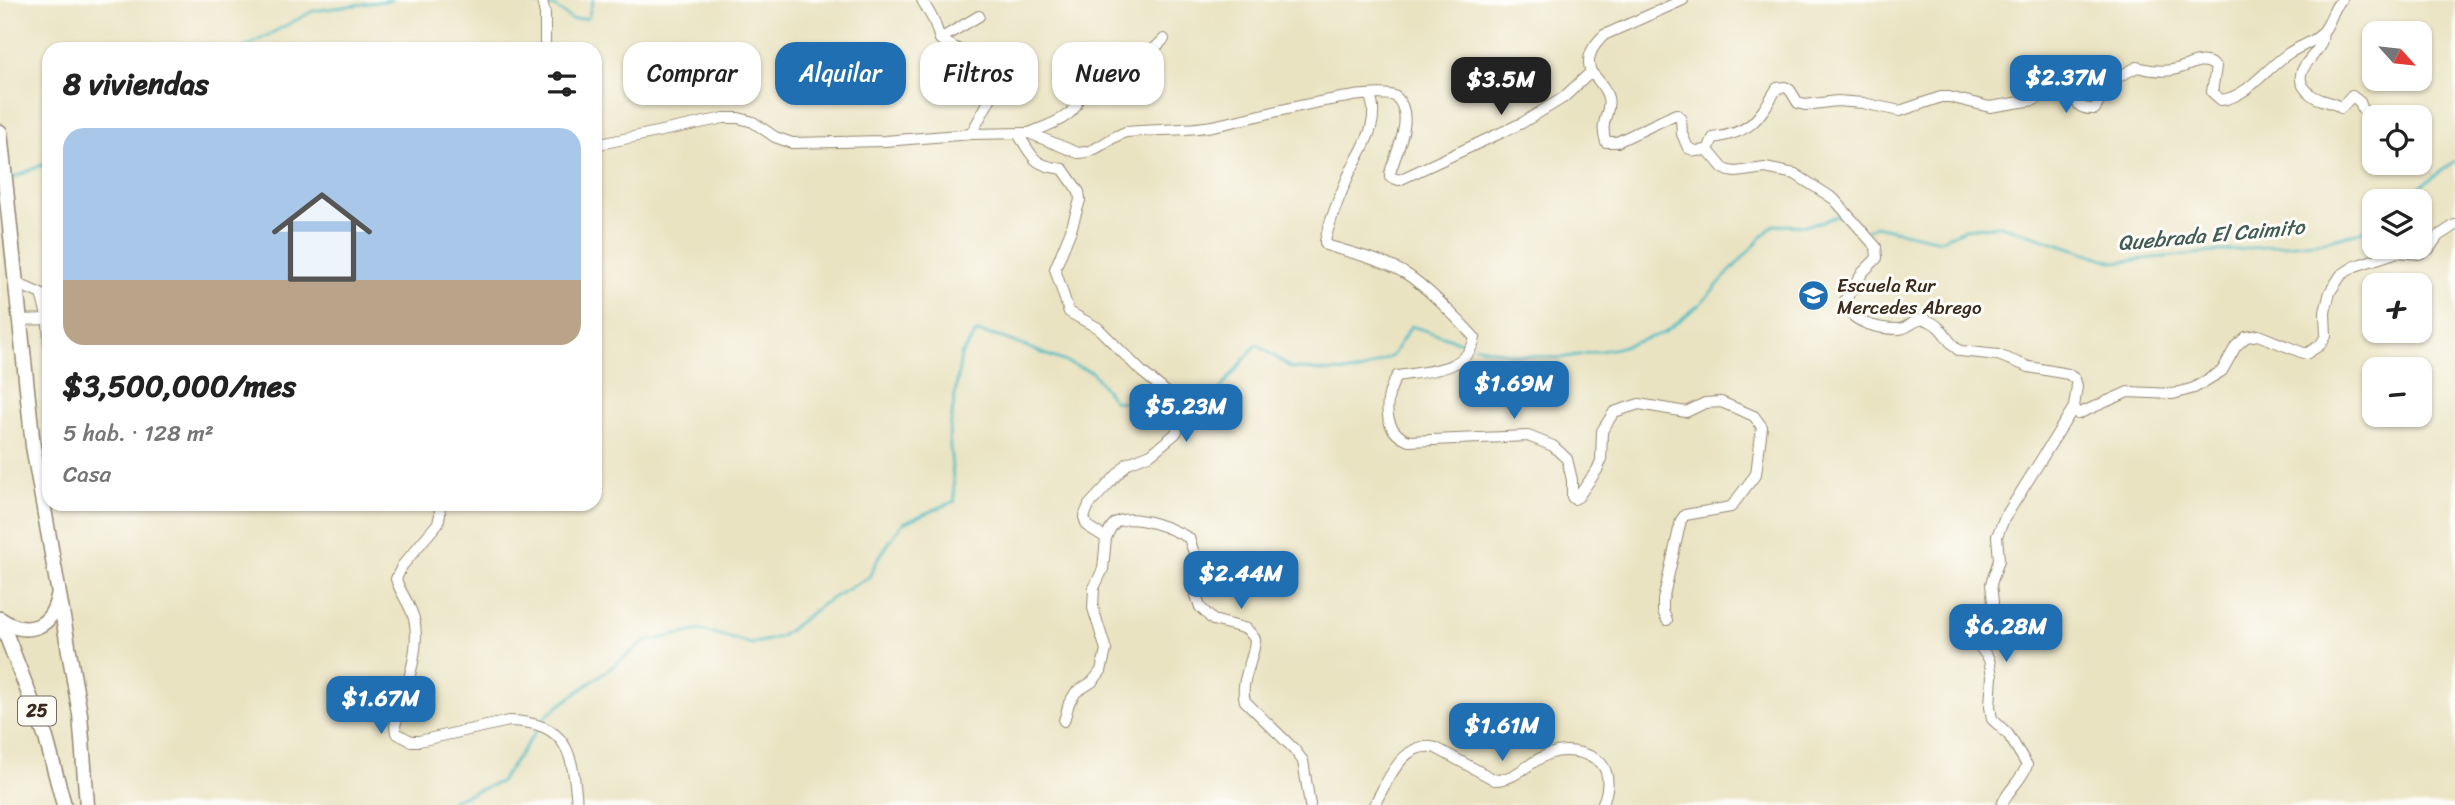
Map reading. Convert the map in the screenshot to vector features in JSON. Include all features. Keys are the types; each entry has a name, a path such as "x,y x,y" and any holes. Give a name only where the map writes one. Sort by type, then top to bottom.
{"highway":[{"name":"25","path":"0,132 33,446 42,500"},
{"name":"25","path":"44,511 80,714 88,805"},
{"path":"0,619 11,627 37,627 49,619 56,608 58,595"},
{"name":"25","path":"0,619 46,738 64,805"}],"street":[{"path":"541,0 545,14 545,42"},
{"path":"922,0 940,39 991,68 994,75 995,92 971,134"},
{"path":"1683,0 1604,35 1595,44 1588,57 1588,64 1608,93 1610,106 1604,136 1606,142 1617,142 1676,114 1681,118 1682,134 1688,148 1696,151 1708,150"},
{"path":"1708,150 1713,138 1742,132 1757,121 1780,87 1790,90 1798,103 1805,105 1854,102 1900,111 1941,97 1995,106 2034,100 2062,86 2068,88 2077,104 2084,110 2095,110 2111,81 2137,67 2153,71 2174,70 2206,61 2216,67 2212,92 2221,100 2227,99 2250,86 2264,71 2288,53 2322,33 2333,8 2341,0"},
{"path":"940,39 979,16"},
{"path":"2322,33 2324,38 2321,46 2304,64 2303,85 2312,96 2335,103 2341,108 2352,96 2362,107"},
{"path":"602,144 724,118 753,122 775,137 792,143 1023,133 1065,119 1075,105 1073,87 1058,76 1063,62 1070,60 1086,63 1146,57 1164,39"},
{"path":"1023,133 1078,153 1087,153 1126,132 1210,126 1300,105 1353,96 1392,94 1398,98 1405,113 1403,131 1390,173 1390,177 1399,180 1522,123 1563,98 1591,72"},
{"path":"1370,96 1373,120 1361,152 1347,177 1326,245 1405,273 1459,320 1475,338 1471,351 1464,360 1443,368 1398,376 1390,388 1387,412 1399,438 1409,441 1528,436 1553,446 1567,459 1574,499 1597,470 1601,461 1602,431 1614,412 1639,404 1686,412 1705,403 1721,402 1754,416 1759,421 1762,427 1756,474 1739,498 1731,507 1685,515 1681,520 1663,600 1663,611 1667,620"},
{"path":"1023,133 1036,162 1041,166 1063,169 1079,192 1079,209 1055,269 1069,312 1098,328 1142,372 1180,403 1183,412 1182,423 1167,442 1151,454 1128,463 1089,505 1084,517 1087,527 1107,538"},
{"path":"1708,150 1723,168 1729,171 1765,167 1796,174 1834,200 1876,247 1877,258 1863,272 1843,302 1849,315 1863,322 1898,329 1917,319 1926,320 1938,326 1960,351 1998,355 2029,367 2068,374 2075,379 2077,386 2074,407 2032,472 1997,536 1999,560 1991,584 1993,602 1980,636 1980,647 1989,659 1992,676 1992,719 2008,734 2027,765 2022,779 2005,797 2002,805"},
{"path":"2074,407 2078,414 2128,392 2173,394 2194,388 2222,371 2236,346 2246,337 2258,335 2306,354 2320,345 2326,336 2325,312 2330,292 2341,275 2355,266 2398,252 2419,254 2429,249 2438,236 2455,225"},
{"path":"16,283 41,294 42,298"},
{"path":"19,320 42,319"},
{"path":"439,511 435,527 401,566 396,579 414,618 416,636 415,652 395,726 396,733 411,741 419,741 509,721 545,727 556,734 570,752 577,805"},
{"path":"1064,721 1069,703 1076,692 1092,682 1101,671 1106,650 1093,608 1094,588 1103,569 1110,528 1117,521 1131,519 1171,528 1189,538 1198,565 1196,595 1200,607 1213,620 1247,629 1255,639 1255,651 1244,686 1245,701 1303,761 1310,805"},
{"path":"1374,805 1402,758 1417,747 1427,746 1436,748 1495,780 1503,780 1540,757 1566,749 1589,755 1601,763 1607,776 1608,792 1602,805"}],"waterway":[{"path":"255,42 313,11 391,0"},
{"path":"513,0 541,5"},
{"path":"548,6 555,7 572,20 588,18 593,0"},
{"name":"Quebrada El Caimito","path":"2416,189 2455,161"},
{"path":"10,179 42,165"},
{"name":"Quebrada El Caimito","path":"1475,346 1517,355 1561,358 1617,348 1664,333 1700,304 1773,225 1813,224 1841,215 1848,222"},
{"name":"Quebrada El Caimito","path":"1867,231 1875,226 1940,240 1965,229 2001,225 2114,262 2325,241 2362,231"},
{"name":"Quebrada El Caimito","path":"1185,406 1217,393 1257,344 1291,368 1359,372 1392,356 1411,326 1468,344"},
{"name":"Quebrada El Caimito","path":"540,724 548,714 645,642 701,630 751,644 780,637 824,603 869,577 877,560 903,523 955,501 949,435 961,355 977,332 1003,338 1092,372 1114,401 1179,408"},
{"path":"449,805 452,800 500,782 537,730"}],"place":[{"name":"Escuela Rur Mercedes Abrego","path":"1814,296"}]}
